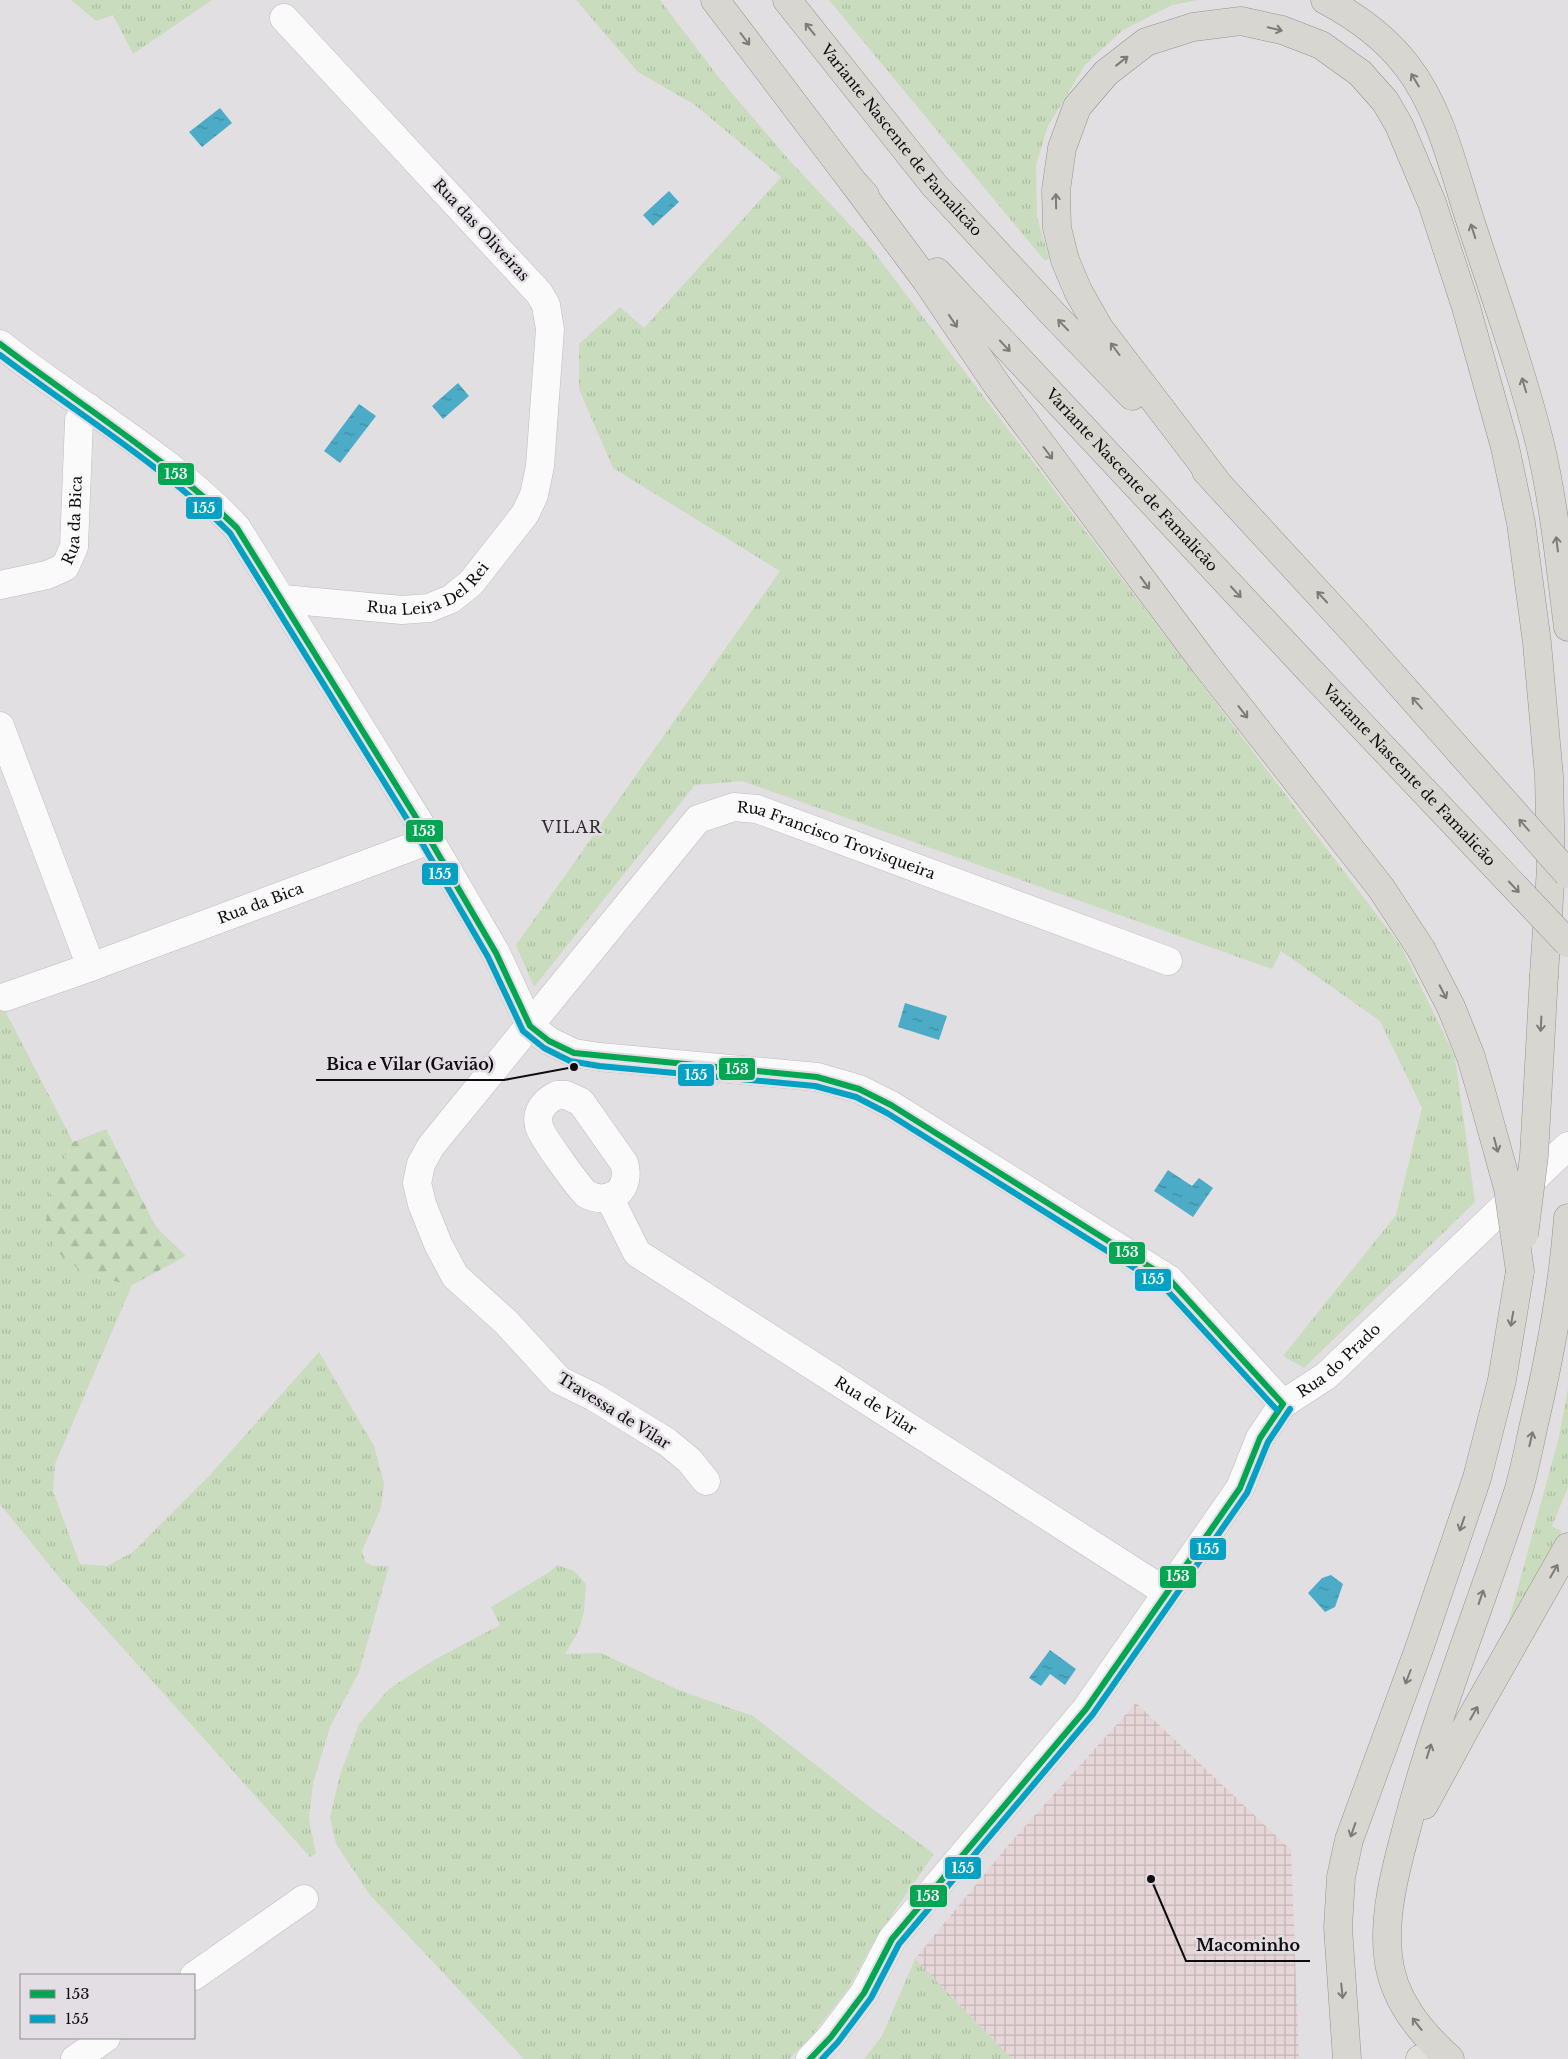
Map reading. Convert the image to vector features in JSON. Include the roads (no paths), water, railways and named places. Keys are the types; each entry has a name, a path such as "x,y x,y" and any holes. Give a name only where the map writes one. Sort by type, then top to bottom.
{"highway":[{"name":"Variante Nascente de Famalicão","path":"715,0 853,182 1118,468 1568,943"},
{"name":"Variante Nascente de Famalicão","path":"787,0 934,185 1053,314 1219,485 1355,633 1568,874"},
{"path":"1325,0 1349,13 1379,35 1408,67 1434,112 1525,390 1540,446 1556,531 1568,627"},
{"path":"1219,485 1099,328 1078,291 1065,260 1056,228 1056,190 1062,148 1077,107 1106,73 1146,42 1193,27 1240,21 1282,30 1321,45 1360,73 1385,101 1399,125 1432,203 1463,298 1505,447 1521,523 1538,644 1549,776 1551,868 1534,1156 1520,1271 1502,1380 1477,1478 1420,1646 1349,1840 1342,1877 1338,1926 1347,2059"},
{"path":"853,182 926,280 997,385 1205,664 1381,888 1421,949 1451,1007 1471,1057 1508,1188 1520,1271"},
{"path":"1450,2059 1428,2039 1410,2016 1396,1988 1388,1955 1388,1923 1401,1848 1420,1779 1444,1702 1519,1487 1542,1389 1557,1310 1568,1218"},
{"path":"1401,1848 1468,1722 1568,1547"}],"main road":[{"path":"1420,2059 1425,2059"}],"street":[{"name":"Rua das Oliveiras","path":"284,18 539,293 546,305 550,329 540,466 534,495"},
{"path":"0,344 180,474 211,501 237,528 430,840 496,953 530,1026 548,1042 574,1052 600,1057 817,1077 859,1089 891,1105 1169,1279 1283,1404"},
{"name":"Rua da Bica","path":"0,585 47,575 65,567 74,547 80,420 88,407"},
{"name":"Rua Leira Del Rei","path":"282,599 402,610 429,608 451,599 471,583 525,514 534,495"},
{"path":"0,726 91,967"},
{"name":"Rua Francisco Trovisqueira","path":"530,1026 698,819 734,807 757,809 1168,961"},
{"name":"Rua da Bica","path":"5,997 91,967 430,840"},
{"name":"Travessa de Vilar","path":"530,1026 431,1146 421,1164 418,1183 422,1204 438,1244 455,1276 506,1322 559,1380 594,1397 667,1442 689,1460 706,1482"},
{"name":"Rua do Prado","path":"810,2059 831,2037 864,1994 892,1939 938,1882 1086,1709 1240,1488 1260,1438 1283,1404 1326,1376 1568,1146"},
{"name":"Rua de Vilar","path":"609,1198 637,1253 1166,1592"},
{"path":"195,1975 304,1899"},
{"path":"75,2059 105,2039"}],"water":[{"path":"220,108 232,123 202,147 189,132"},
{"path":"669,191 679,202 653,226 643,215"},
{"path":"458,383 469,396 443,419 432,406"},
{"path":"359,404 376,416 340,463 324,451"},
{"path":"905,1003 947,1016 939,1040 898,1027"},
{"path":"1168,1170 1192,1186 1199,1178 1213,1188 1193,1217 1154,1191"},
{"path":"1331,1575 1343,1584 1335,1607 1325,1612 1308,1593 1322,1578"},
{"path":"1050,1650 1076,1669 1065,1685 1050,1674 1041,1686 1029,1678"}],"place":[{"name":"Bica e Vilar (Gavião)","path":"574,1067"},
{"name":"Macominho","path":"1151,1879"}],"district":[{"name":"VILAR","path":"572,827"}]}
